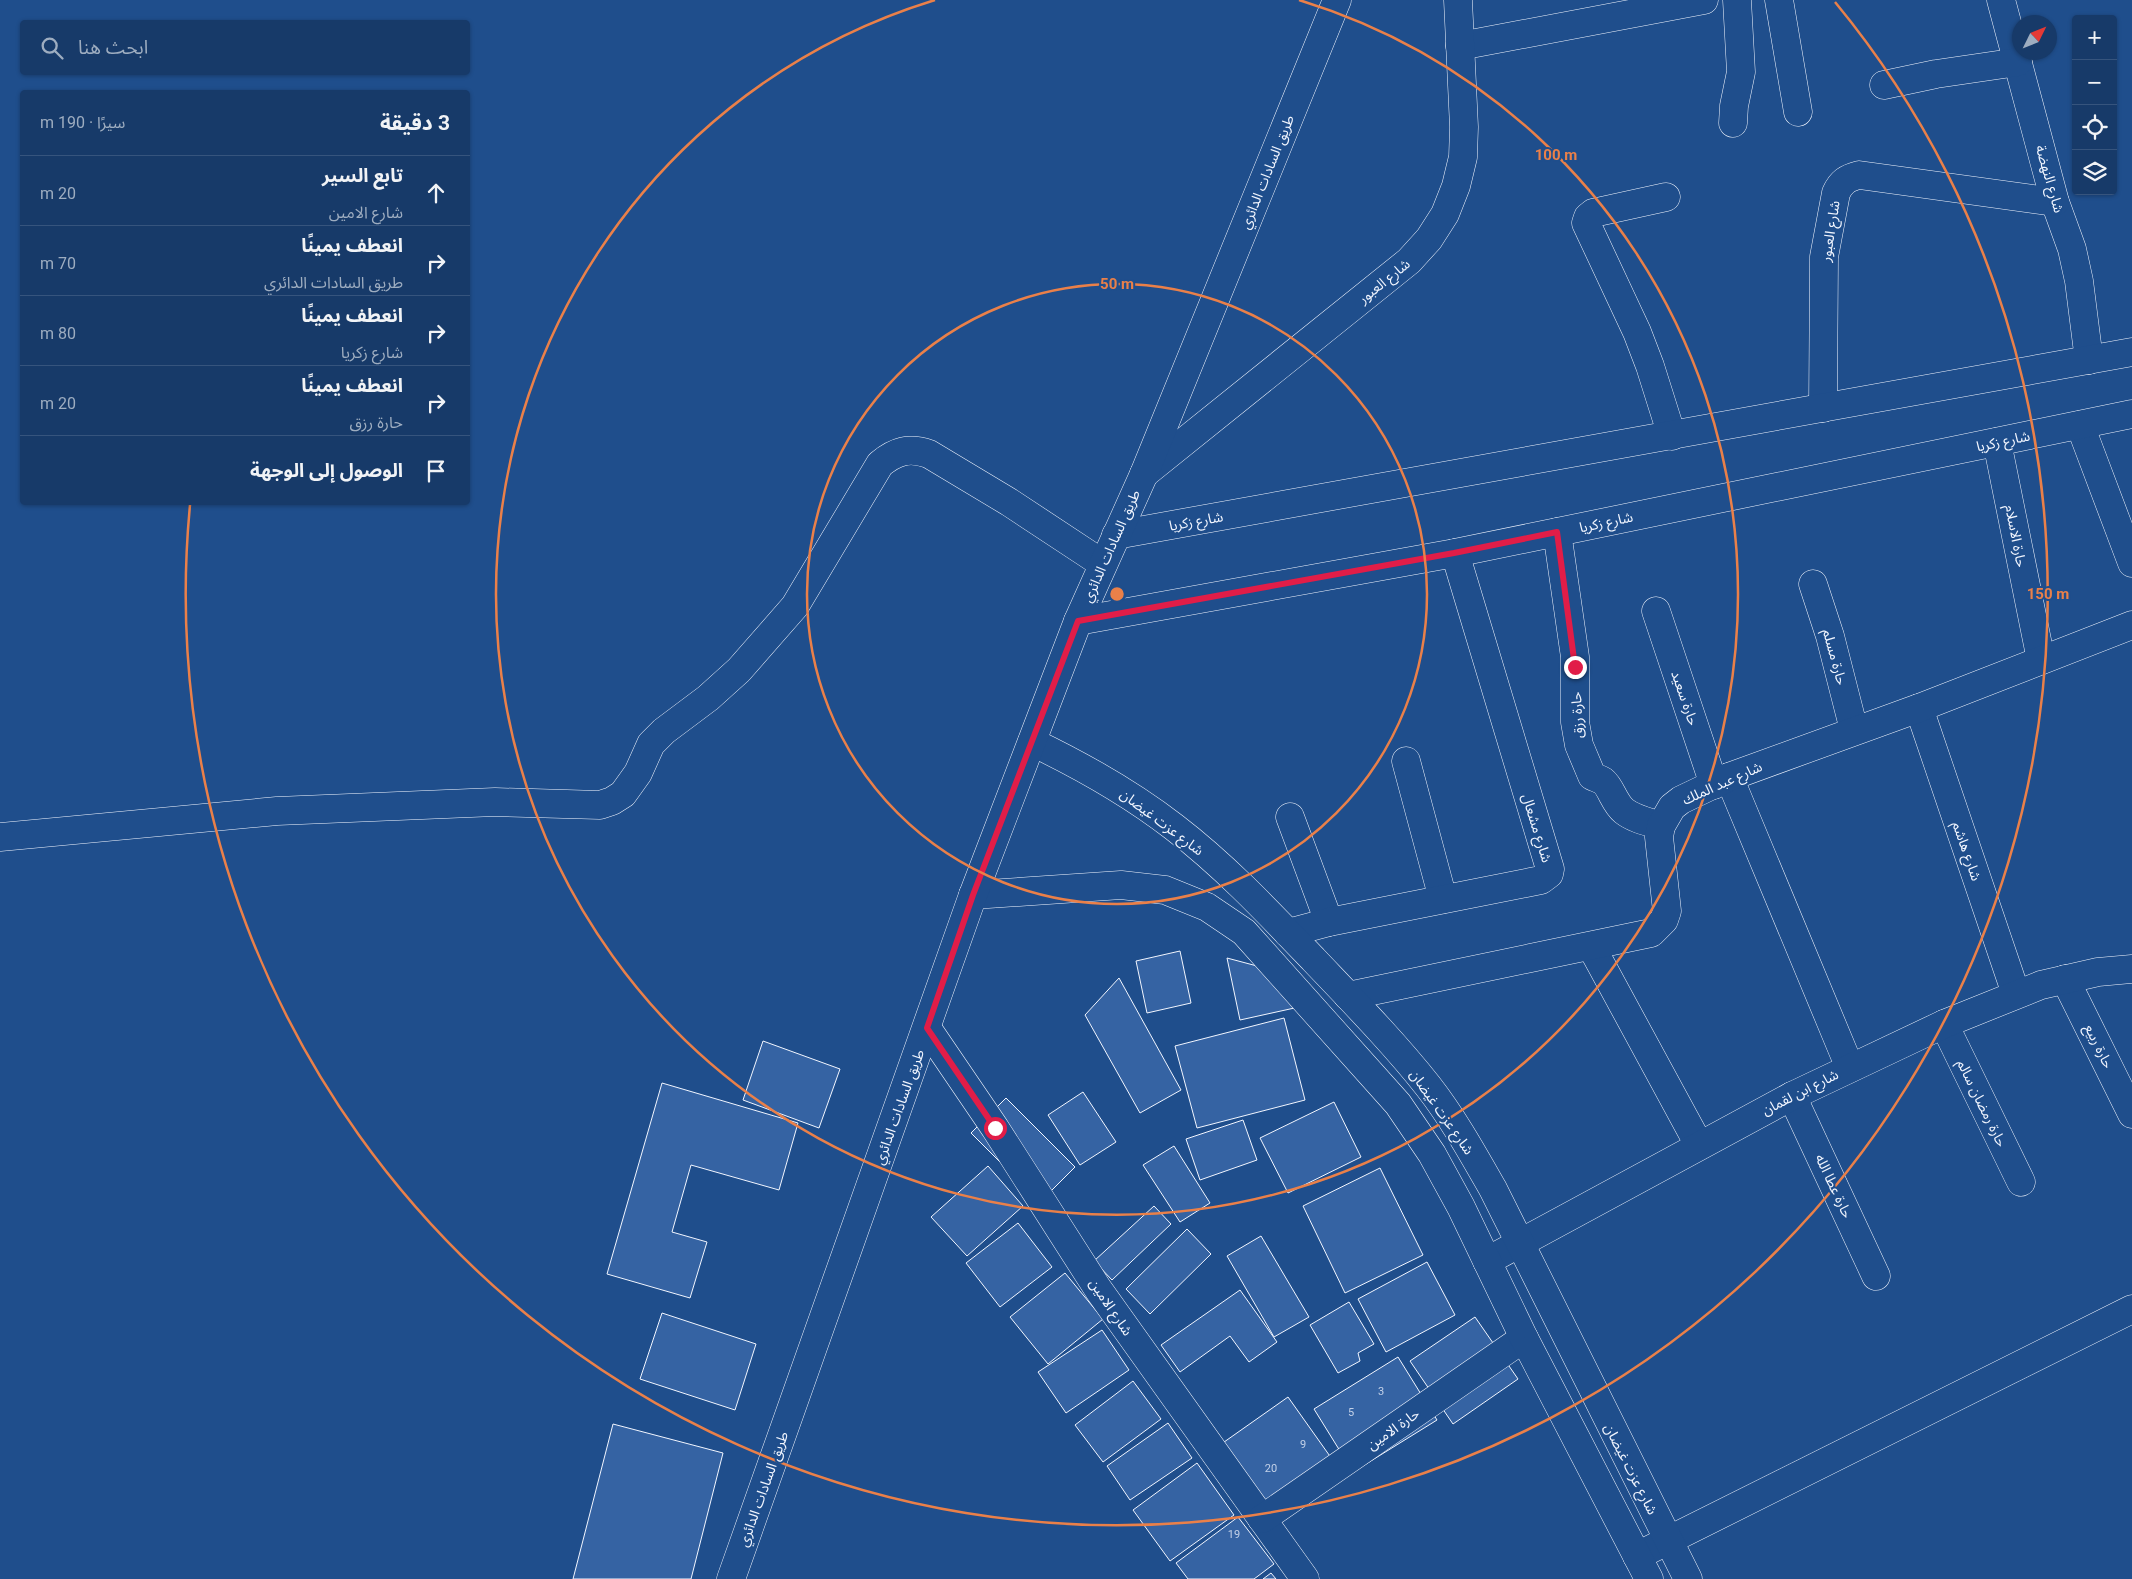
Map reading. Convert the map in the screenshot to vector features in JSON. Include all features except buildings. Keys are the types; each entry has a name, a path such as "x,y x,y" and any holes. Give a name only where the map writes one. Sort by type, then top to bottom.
{"street":[{"name":"طريق السادات الدائري","path":"731,1579 973,895 1078,621 1144,474 1337,0"},
{"name":"شارع العبور","path":"1144,474 1409,261 1429,239 1445,214 1456,186 1463,157 1464,127 1458,0"},
{"path":"1460,46 1704,0"},
{"path":"1733,123 1734,106 1741,72 1738,0"},
{"path":"1779,0 1798,112"},
{"name":"شارع النهضة","path":"2001,0 2055,202 2072,249 2079,280 2089,360"},
{"path":"1884,85 1936,74 2018,62"},
{"name":"شارع العبور","path":"1823,408 1824,257 1836,193 1840,184 1848,178 1859,175 2055,202"},
{"path":"1666,197 1593,213 1588,217 1586,223 1637,332 1672,436"},
{"name":"شارع زكريا","path":"1116,535 2132,352"},
{"name":"شارع زكريا","path":"1078,621 1454,553 2132,414"},
{"path":"2080,425 2132,563"},
{"name":"حارة الاسلام","path":"1997,442 2041,660"},
{"path":"0,837 277,811 494,802 600,805 612,801 623,794 638,773 651,744 664,731 708,698 739,670 795,606 880,464 890,455 903,450 916,450 929,454 1009,502 1103,564"},
{"name":"حارة رزق","path":"1557,532 1575,658 1575,722 1578,746 1592,776 1606,784 1612,796 1624,811 1631,816 1661,826"},
{"name":"شارع مشعال","path":"1288,934 1329,922 1541,880 1549,874 1550,869 1454,553"},
{"name":"حارة مسلم","path":"1813,584 1832,644 1854,730"},
{"name":"حارة سعيد","path":"1656,612 1721,781 1850,1068"},
{"name":"شارع عبد الملك","path":"1661,826 1672,807 1681,800 1721,781 1854,730 1918,708 2132,625"},
{"name":"شارع هاشم","path":"1918,708 2016,994"},
{"name":"شارع عزت غيضان","path":"1032,742 1094,774 1127,794 1175,828 1218,866 1288,934 1348,996 1433,1094 1462,1136 1493,1189 1688,1579"},
{"path":"1406,762 1443,899"},
{"path":"1290,817 1329,922"},
{"path":"1348,996 1651,933 1664,920 1667,902 1659,837 1661,826"},
{"path":"973,895 1121,885 1165,890 1207,907 1244,932 1398,1104 1440,1169 1461,1207 1524,1338 1643,1567 1667,1540 2132,1309"},
{"path":"1591,946 1699,1145"},
{"name":"شارع ابن لقمان","path":"1487,1261 1792,1096 1944,1024 2016,994 2065,979 2098,972 2132,969"},
{"name":"حارة ربيع","path":"2065,979 2132,1114"},
{"name":"حارة رمضان سالم","path":"1944,1024 2021,1182"},
{"name":"شارع الامين","path":"927,1028 995,1128 1098,1289 1305,1579"},
{"name":"حارة عطا الله","path":"1792,1096 1876,1276"},
{"name":"حارة الامين","path":"1262,1519 1524,1338"}],"route":[{"path":"995,1128 927,1028 973,895 1078,621 1454,553 1557,532 1575,667"}]}
